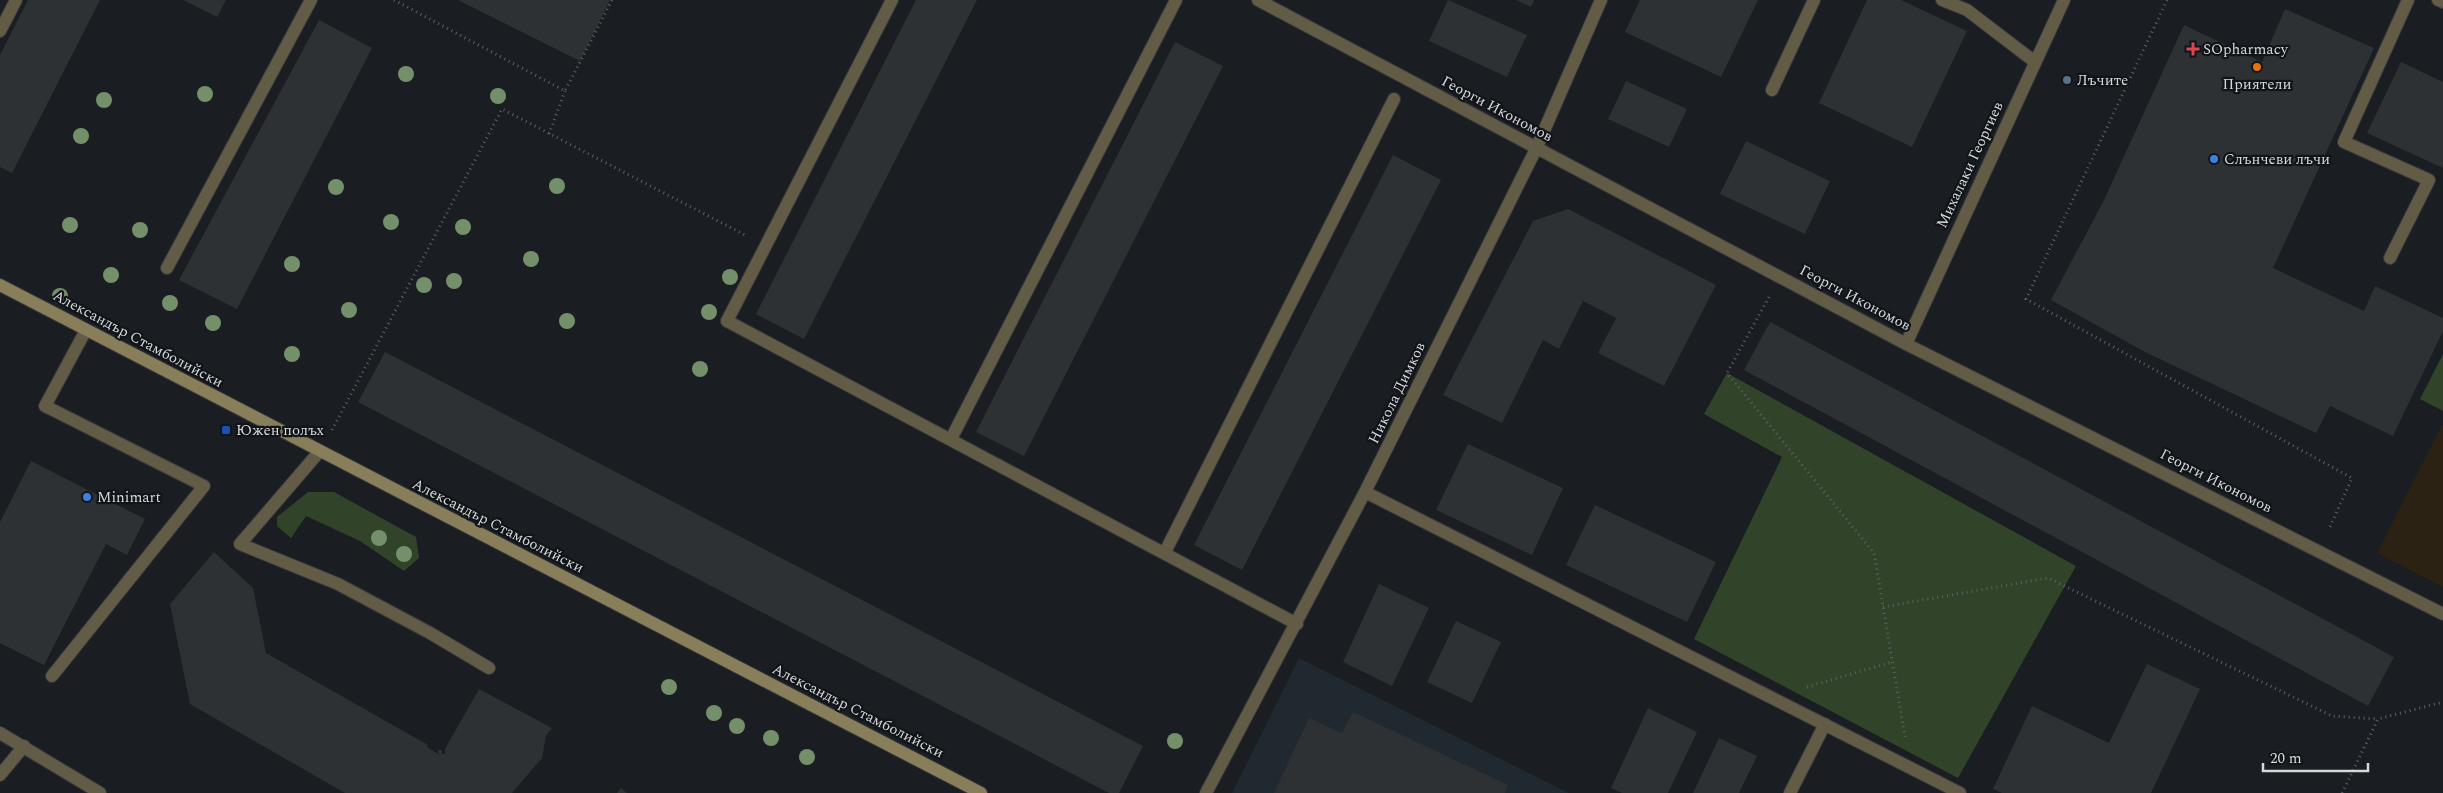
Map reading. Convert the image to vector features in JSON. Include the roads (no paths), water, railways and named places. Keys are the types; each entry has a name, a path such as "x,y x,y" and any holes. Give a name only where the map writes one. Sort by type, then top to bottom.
{"street":[{"path":"0,31 16,0"},
{"path":"167,268 311,0"},
{"path":"892,0 727,321 1165,552 1297,624"},
{"path":"951,440 1176,0"},
{"name":"Георги Икономов","path":"1258,0 1906,344 2443,614"},
{"name":"Никола Димков","path":"1206,793 1297,624 1365,492 1536,149 1601,0"},
{"path":"1772,90 1814,0"},
{"path":"1942,0 1966,10 2036,62"},
{"name":"Михалаки Георгиев","path":"1906,344 2064,0"},
{"path":"2390,258 2429,180 2344,142 2408,0"},
{"path":"2438,0 2443,2"},
{"path":"1165,552 1394,99"},
{"name":"Александър Стамболийски","path":"0,285 981,793"},
{"path":"52,676 204,486 45,406 86,330"},
{"path":"320,452 240,544 338,584 430,633 488,668"},
{"path":"1365,492 1960,793"},
{"path":"1790,793 1825,724"},
{"path":"0,732 100,793"},
{"path":"0,775 24,746"}],"place":[{"name":"SOpharmacy","path":"2193,49"},
{"name":"Приятели","path":"2257,67"},
{"name":"Лъчите","path":"2067,80"},
{"name":"Слънчеви лъчи","path":"2214,159"},
{"name":"Южен полъх","path":"226,430"},
{"name":"Minimart","path":"87,497"}]}
